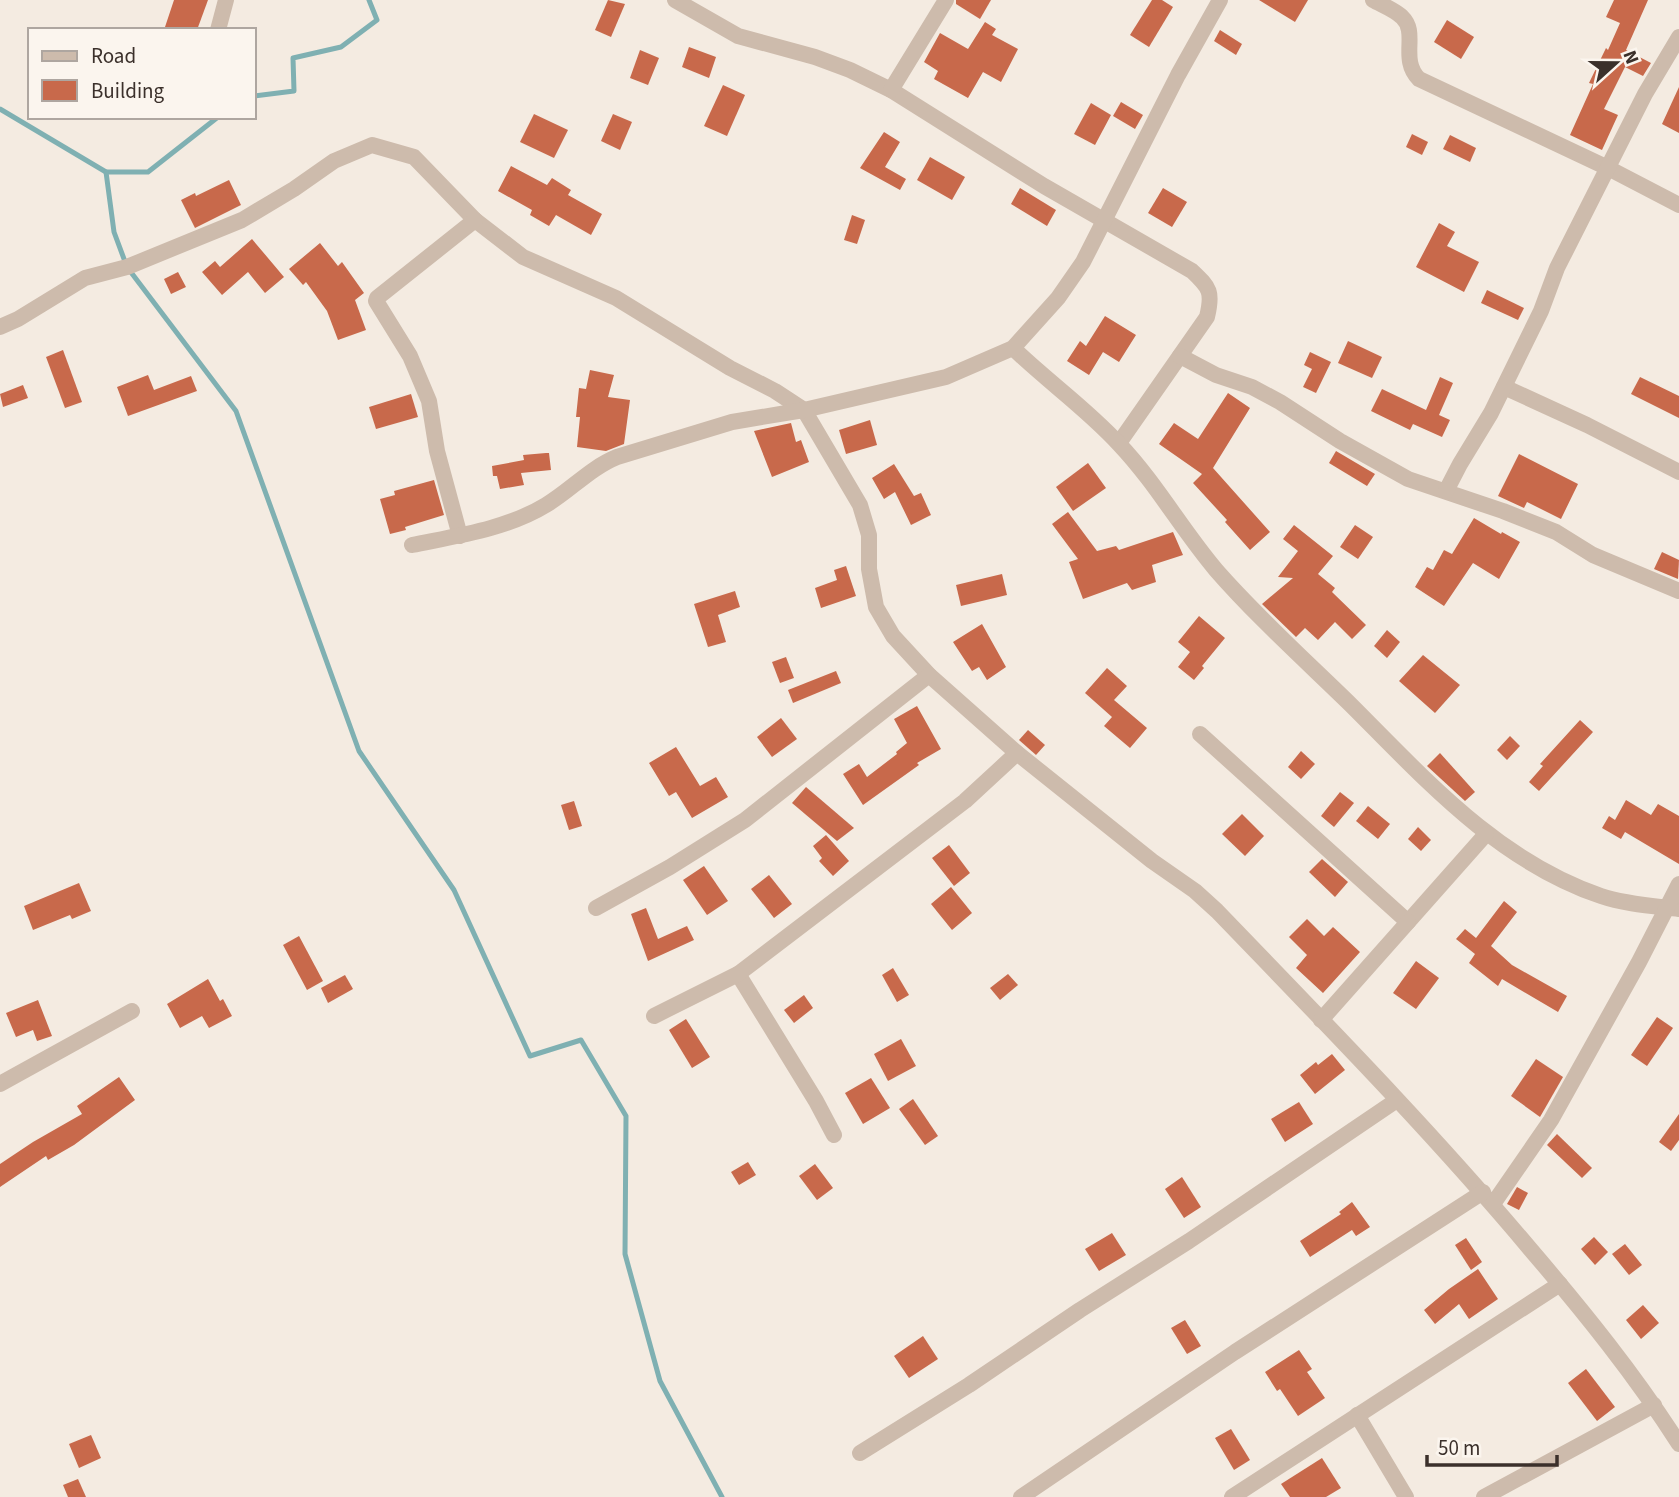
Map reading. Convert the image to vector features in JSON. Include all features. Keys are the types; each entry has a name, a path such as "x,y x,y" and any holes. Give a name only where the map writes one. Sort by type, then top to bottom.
{"street":[{"path":"219,28 226,0"},
{"path":"675,0 738,36 815,57 891,90 1044,186 1192,271 1208,286 1211,300 1207,317 1119,443"},
{"path":"891,90 946,0"},
{"path":"412,545 460,536 514,519 545,505 600,464 617,457 732,422 804,410 946,377 1013,348 1058,298 1083,262 1178,75 1220,0"},
{"path":"1373,0 1402,17 1407,24 1409,66 1419,79 1608,168 1679,205"},
{"path":"1446,491 1504,387 1541,311 1557,268 1679,37"},
{"path":"1664,61 1679,69"},
{"path":"0,327 85,278 127,267 242,220 294,189 334,160 372,145 414,157 475,220 523,257 616,298 804,410 860,505 869,535 869,569 876,607 892,636 929,675 1017,753 1152,861 1195,891 1227,921 1488,1198 1560,1283 1654,1405 1674,1422 1679,1444"},
{"path":"460,536 437,451 429,401 410,356 376,301 475,220"},
{"path":"1013,348 1119,443 1152,482 1183,529 1217,570 1444,798 1486,834 1560,880 1603,897 1672,908"},
{"path":"1180,356 1216,375 1252,387 1280,402 1331,436 1408,479 1556,532 1593,555 1679,591"},
{"path":"1504,387 1679,472"},
{"path":"596,908 670,867 745,820 929,675"},
{"path":"1200,734 1408,922"},
{"path":"654,1016 738,974 954,809 1017,753"},
{"path":"1321,1020 1486,834"},
{"path":"1021,1497 1235,1352 1488,1198 1551,1120 1672,908 1679,884"},
{"path":"738,974 834,1135"},
{"path":"0,1084 132,1011"},
{"path":"860,1453 1189,1241 1397,1100"},
{"path":"1232,1497 1560,1283"},
{"path":"1484,1497 1654,1405"},
{"path":"1357,1415 1406,1497"}],"building":[{"path":"174,0 208,0 198,28 165,28"},
{"path":"608,0 625,4 611,37 595,30"},
{"path":"956,0 991,0 980,19 956,4"},
{"path":"1152,0 1162,0 1173,7 1149,47 1130,35"},
{"path":"1259,0 1308,0 1295,22"},
{"path":"1614,0 1648,0 1626,50 1651,63 1643,76 1625,67 1604,109 1618,115 1602,150 1570,135 1593,84 1589,83 1620,23 1606,17"},
{"path":"1447,20 1474,37 1461,59 1434,42"},
{"path":"985,22 996,29 992,35 1018,49 1001,82 983,72 968,98 934,79 938,71 924,62 940,33 968,49"},
{"path":"1220,30 1242,44 1236,55 1214,41"},
{"path":"689,47 716,57 709,78 682,67"},
{"path":"640,50 659,58 648,85 630,78"},
{"path":"723,85 745,95 727,136 704,126"},
{"path":"1679,87 1679,133 1662,124"},
{"path":"1121,102 1143,115 1135,129 1113,116"},
{"path":"1091,103 1111,115 1095,145 1074,134"},
{"path":"534,114 568,130 554,158 520,142"},
{"path":"613,114 632,122 620,150 601,141"},
{"path":"884,132 900,142 885,167 906,179 900,190 860,168"},
{"path":"1412,134 1428,142 1422,155 1406,147"},
{"path":"1450,135 1476,148 1470,162 1443,149"},
{"path":"930,157 965,177 952,200 917,180"},
{"path":"511,166 547,185 552,178 571,190 568,195 602,214 591,235 556,215 549,226 530,215 532,210 498,191"},
{"path":"229,180 241,205 195,228 181,200"},
{"path":"1020,188 1056,210 1047,226 1011,204"},
{"path":"1163,188 1187,202 1172,227 1148,213"},
{"path":"852,215 865,220 857,244 844,240"},
{"path":"1439,223 1455,232 1447,246 1479,262 1464,292 1416,267"},
{"path":"252,239 284,277 265,293 248,272 222,295 202,272 215,261 220,267"},
{"path":"320,243 338,266 342,262 364,293 355,300 366,330 338,340 327,311 306,282 303,285 289,269"},
{"path":"178,272 186,287 171,294 164,279"},
{"path":"1487,290 1524,308 1518,320 1481,303"},
{"path":"1105,316 1136,335 1119,362 1103,352 1089,375 1067,361 1080,341 1086,346"},
{"path":"1348,341 1382,357 1372,378 1338,363"},
{"path":"63,350 82,402 65,408 46,357"},
{"path":"1310,352 1331,362 1316,393 1303,387 1312,369 1304,365"},
{"path":"590,370 614,375 608,397 630,400 624,444 606,451 577,447 579,388 586,389"},
{"path":"148,375 154,390 191,376 197,391 128,416 117,387"},
{"path":"1440,377 1453,383 1439,415 1450,420 1442,437 1413,424 1410,430 1371,411 1382,389 1426,410"},
{"path":"1640,377 1679,396 1679,418 1631,394"},
{"path":"23,385 28,398 3,407 0,394"},
{"path":"1228,393 1250,408 1213,468 1270,532 1250,550 1193,483 1202,474 1159,444 1174,423 1198,439"},
{"path":"411,394 418,417 376,429 369,407"},
{"path":"870,420 877,445 846,454 839,430"},
{"path":"791,423 796,442 801,440 809,462 772,477 754,431"},
{"path":"1336,451 1375,474 1367,486 1329,463"},
{"path":"549,453 551,470 521,473 524,485 500,489 497,476 493,476 492,466 524,460 523,455"},
{"path":"1519,454 1578,484 1561,519 1527,502 1524,508 1498,496"},
{"path":"1088,463 1106,488 1073,511 1056,487"},
{"path":"894,464 914,496 921,493 931,515 911,525 895,492 884,499 872,478"},
{"path":"434,480 444,515 390,534 380,499 395,495 394,491"},
{"path":"1068,512 1097,551 1116,546 1119,550 1173,532 1183,555 1152,565 1156,582 1132,590 1127,583 1083,599 1069,562 1078,559 1052,524"},
{"path":"1474,518 1520,542 1499,579 1473,563 1444,606 1415,587 1427,567 1433,570 1444,550 1452,554"},
{"path":"1294,525 1333,556 1318,574 1335,588 1332,592 1366,625 1352,639 1335,622 1318,640 1305,628 1296,637 1262,604 1293,578 1278,577 1298,551 1283,539"},
{"path":"1355,525 1373,537 1358,559 1340,547"},
{"path":"1662,552 1679,560 1678,579 1654,569"},
{"path":"846,566 856,596 821,608 815,588 837,580 834,570"},
{"path":"1002,574 1007,595 961,606 956,585"},
{"path":"735,591 740,607 718,615 726,642 708,647 694,604"},
{"path":"1199,616 1225,638 1194,680 1178,667 1190,652 1178,642"},
{"path":"982,624 1006,667 987,680 979,667 972,671 953,642"},
{"path":"1387,630 1400,642 1387,658 1374,646"},
{"path":"1423,655 1460,685 1435,713 1399,681"},
{"path":"786,657 794,678 780,683 772,662"},
{"path":"1107,668 1127,686 1114,700 1147,728 1130,748 1104,726 1112,717 1085,693"},
{"path":"836,671 841,683 793,703 788,690"},
{"path":"917,706 941,749 917,763 919,765 863,805 843,774 859,764 867,777 897,754 907,743 894,719"},
{"path":"781,718 797,739 772,757 757,737"},
{"path":"1580,720 1593,732 1539,791 1529,782 1543,766 1540,764"},
{"path":"1028,730 1045,745 1036,755 1019,740"},
{"path":"1510,736 1520,746 1507,760 1497,750"},
{"path":"676,747 700,786 716,777 728,797 692,818 676,792 669,796 649,763"},
{"path":"1301,751 1315,764 1301,779 1288,767"},
{"path":"1440,753 1475,792 1465,801 1427,766"},
{"path":"806,787 854,828 837,841 792,803"},
{"path":"1340,792 1354,803 1334,827 1321,816"},
{"path":"1626,800 1651,815 1658,804 1679,816 1679,864 1625,832 1621,839 1602,828 1609,816 1615,820"},
{"path":"574,801 582,826 569,830 561,805"},
{"path":"1368,806 1390,824 1378,839 1356,821"},
{"path":"1242,814 1264,836 1245,856 1222,834"},
{"path":"1418,827 1431,840 1421,851 1408,839"},
{"path":"826,835 849,861 833,876 819,861 822,858 813,846"},
{"path":"949,845 970,873 954,886 932,858"},
{"path":"1322,859 1348,882 1335,897 1309,872"},
{"path":"704,866 728,901 707,915 683,880"},
{"path":"769,875 792,904 774,918 751,889"},
{"path":"79,883 91,911 72,919 70,915 33,930 24,906"},
{"path":"951,887 972,913 952,930 931,904"},
{"path":"1504,901 1517,912 1491,946 1512,965 1567,996 1558,1012 1502,979 1498,986 1469,963 1475,954 1456,939 1465,929 1476,938"},
{"path":"646,908 658,939 687,926 694,940 648,961 631,914"},
{"path":"1307,919 1324,936 1333,927 1360,952 1323,993 1296,968 1307,955 1289,937"},
{"path":"299,936 323,981 307,990 283,945"},
{"path":"1416,961 1439,978 1416,1009 1393,993"},
{"path":"893,968 909,995 897,1002 882,975"},
{"path":"1008,974 1018,985 1000,1000 990,988"},
{"path":"345,975 353,989 328,1003 321,988"},
{"path":"208,979 232,1016 209,1028 202,1016 180,1028 167,1004"},
{"path":"804,995 813,1008 794,1023 784,1010"},
{"path":"38,1000 52,1036 37,1041 33,1030 16,1037 6,1013"},
{"path":"1657,1017 1673,1028 1647,1066 1631,1055"},
{"path":"686,1019 710,1057 692,1068 669,1030"},
{"path":"901,1039 916,1066 888,1081 874,1054"},
{"path":"1332,1054 1345,1070 1315,1094 1300,1075"},
{"path":"1536,1059 1563,1077 1540,1117 1511,1096"},
{"path":"119,1077 135,1100 74,1145 48,1160 46,1156 0,1187 0,1164 82,1114 77,1106"},
{"path":"871,1078 890,1108 863,1124 845,1093"},
{"path":"913,1099 938,1136 925,1145 899,1109"},
{"path":"1299,1102 1313,1124 1285,1142 1271,1119"},
{"path":"1679,1114 1679,1140 1671,1151 1659,1142"},
{"path":"1557,1134 1592,1168 1582,1178 1547,1145"},
{"path":"748,1162 756,1175 739,1185 731,1172"},
{"path":"815,1164 833,1188 817,1200 799,1176"},
{"path":"1182,1177 1201,1207 1184,1218 1165,1189"},
{"path":"1517,1187 1528,1193 1519,1210 1507,1204"},
{"path":"1352,1202 1370,1227 1356,1236 1352,1230 1310,1257 1300,1241 1341,1214 1339,1212"},
{"path":"1112,1233 1126,1255 1099,1271 1085,1249"},
{"path":"1594,1237 1608,1252 1595,1265 1581,1249"},
{"path":"1466,1238 1482,1262 1471,1270 1455,1245"},
{"path":"1625,1244 1642,1265 1629,1275 1612,1254"},
{"path":"1478,1269 1498,1299 1469,1319 1459,1304 1435,1324 1424,1310"},
{"path":"1643,1305 1659,1323 1641,1339 1626,1320"},
{"path":"1185,1320 1201,1346 1187,1354 1171,1328"},
{"path":"923,1336 938,1359 909,1378 894,1356"},
{"path":"1299,1350 1312,1369 1307,1372 1325,1398 1298,1416 1265,1372"},
{"path":"1586,1369 1615,1407 1597,1421 1568,1383"},
{"path":"1231,1429 1250,1460 1234,1470 1215,1438"},
{"path":"91,1435 101,1458 79,1468 69,1444"},
{"path":"1322,1458 1341,1488 1326,1497 1290,1497 1281,1484"},
{"path":"78,1479 86,1497 68,1497 63,1485"}],"waterway":[{"path":"256,96 294,91 293,58 341,47 377,20 369,0"},
{"path":"0,109 106,172 148,172 215,119"},
{"path":"106,172 114,232 127,267 236,411 359,751 454,890 530,1056 581,1040 626,1116 625,1254 660,1381 722,1497"}]}
